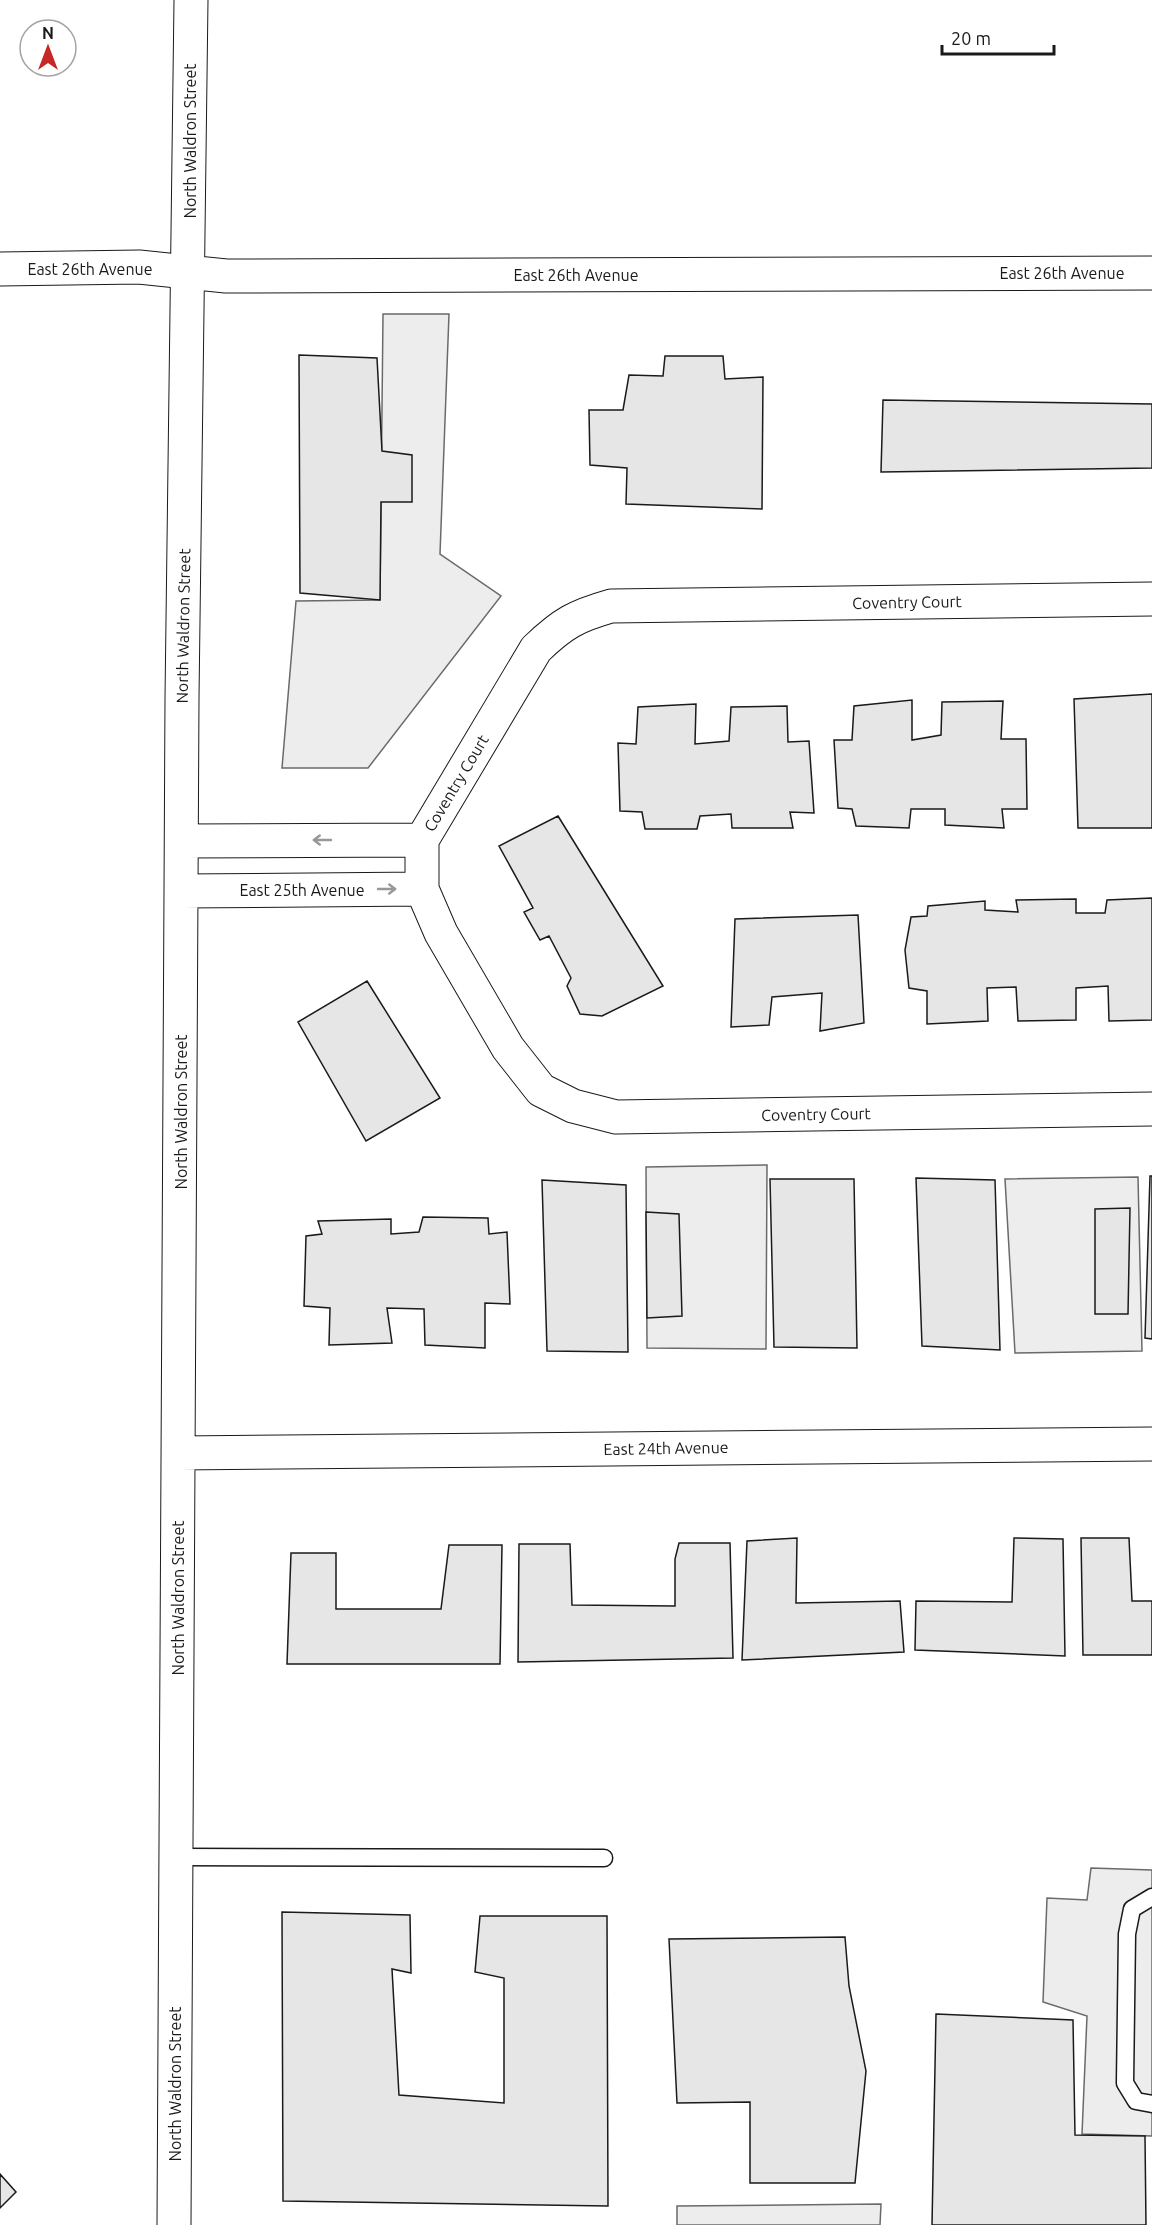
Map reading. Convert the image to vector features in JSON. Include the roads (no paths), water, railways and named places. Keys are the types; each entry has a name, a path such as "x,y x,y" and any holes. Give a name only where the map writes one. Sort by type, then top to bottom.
{"street":[{"name":"North Waldron Street","path":"174,2225 180,1453 182,698 191,0"},
{"name":"East 26th Avenue","path":"0,269 139,267 226,276 1152,273"},
{"name":"Coventry Court","path":"1152,599 611,606 585,613 557,628 536,649 422,840 422,889 441,933 508,1048 541,1090 573,1106 616,1117 1152,1109"},
{"path":"182,841 422,840"},
{"name":"East 25th Avenue","path":"182,891 422,889"},
{"name":"East 24th Avenue","path":"180,1453 1152,1444"}],"lane":[{"path":"177,1857 604,1858"},
{"path":"1152,1897 1132,1909 1127,1934 1125,2083 1136,2101 1152,2103"}]}
